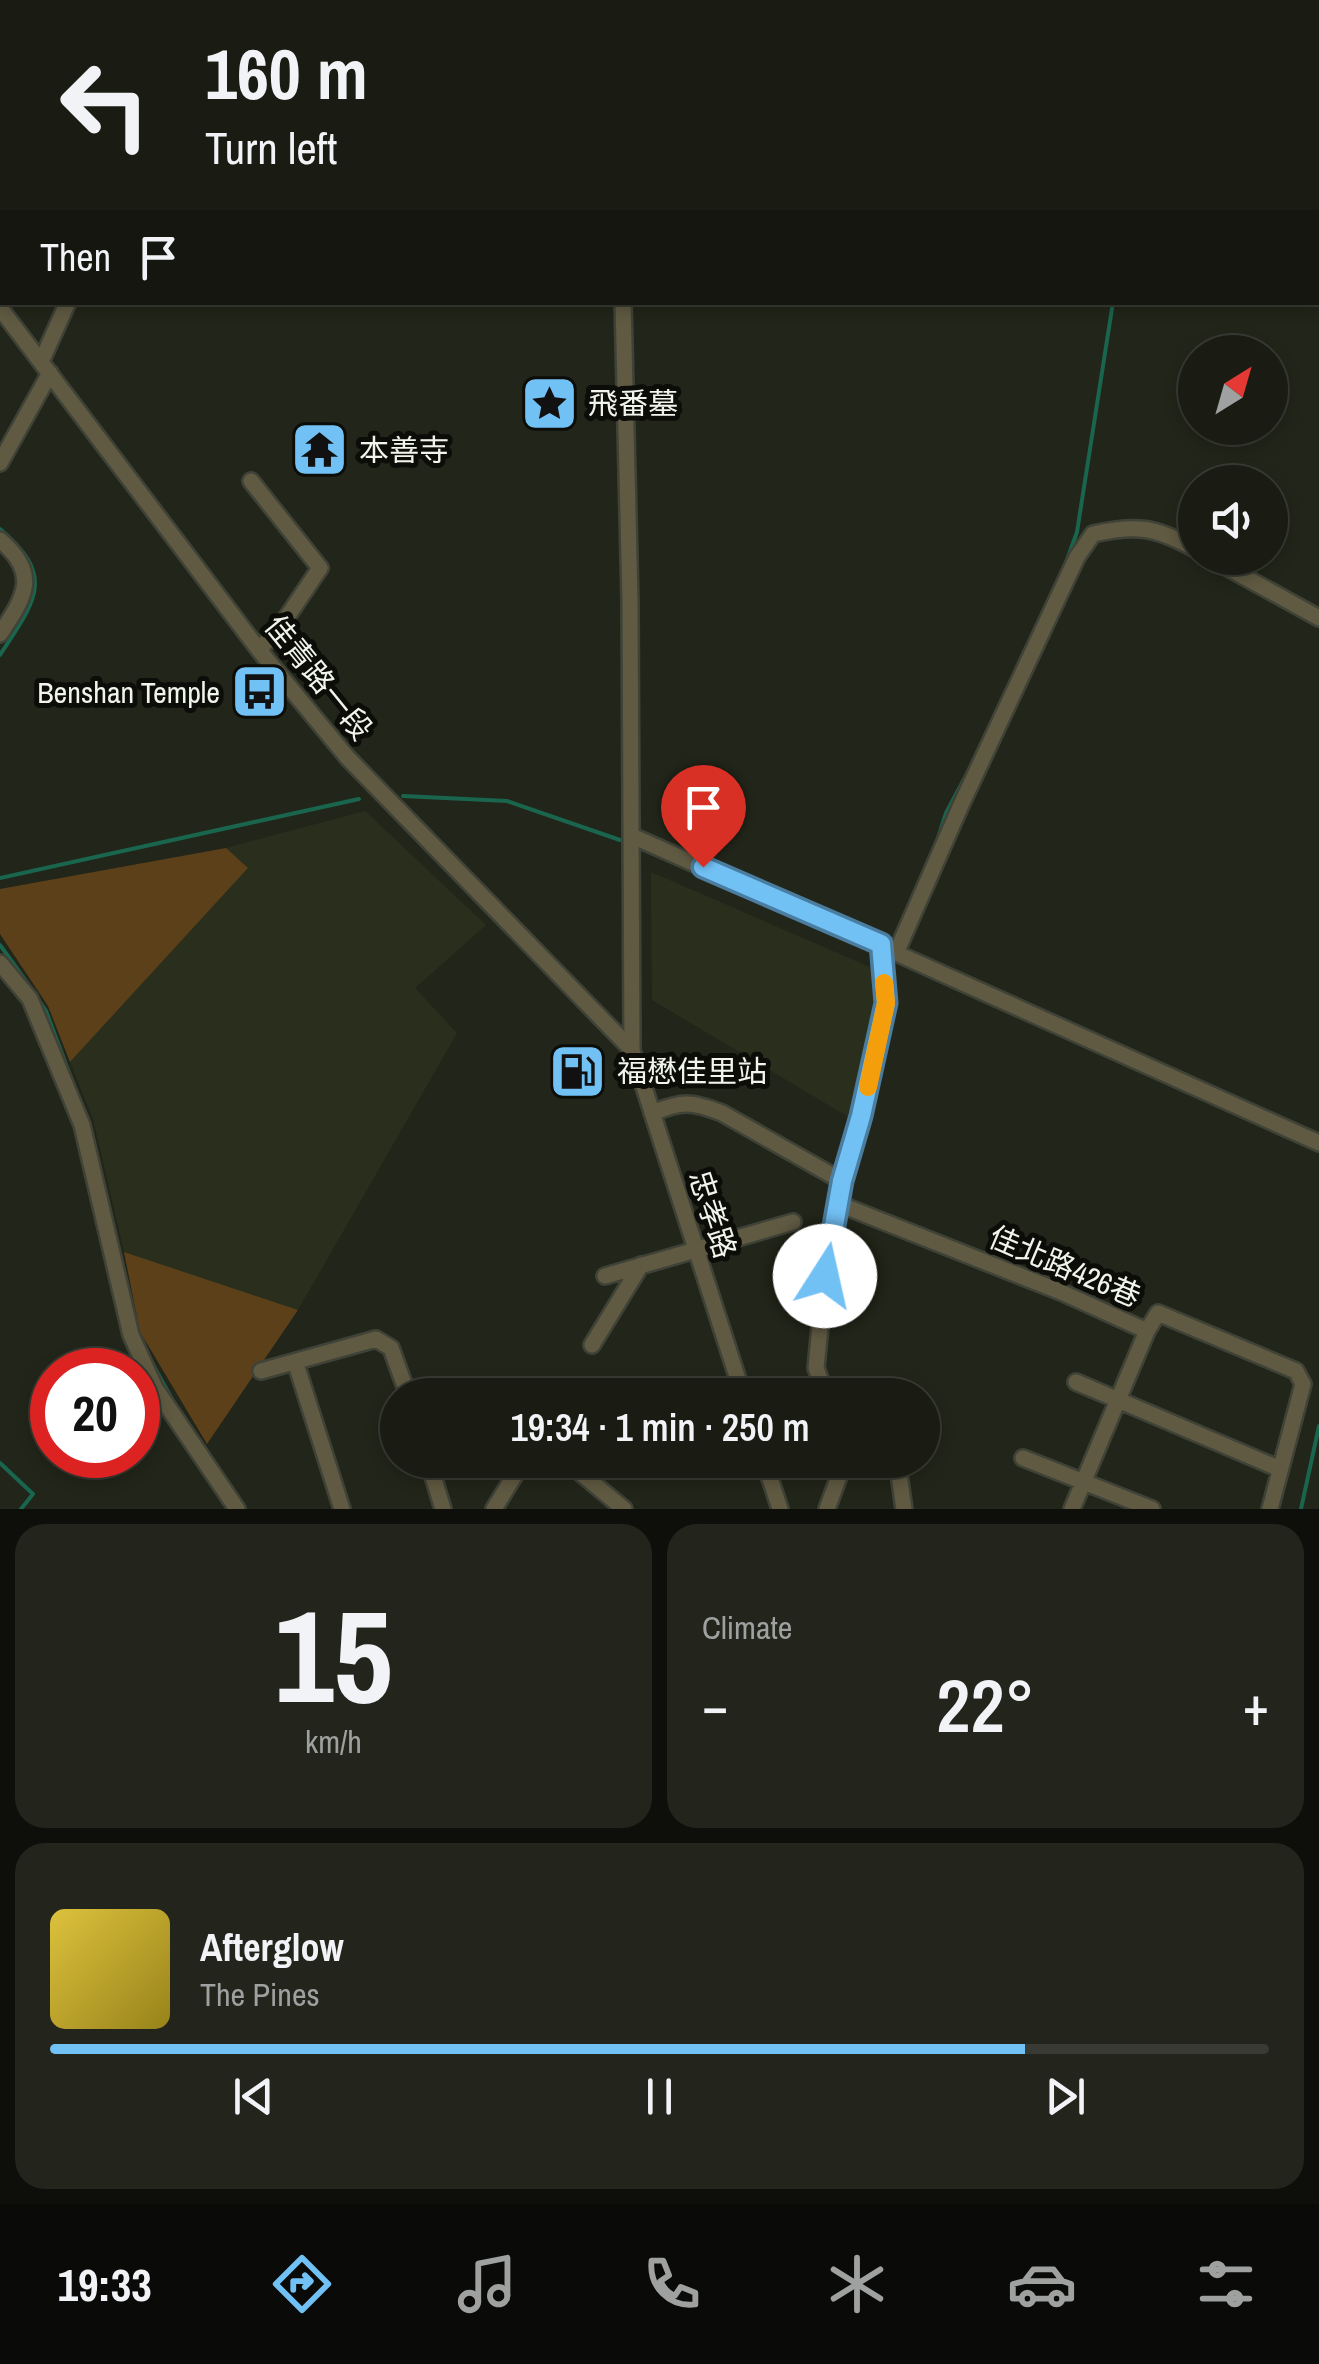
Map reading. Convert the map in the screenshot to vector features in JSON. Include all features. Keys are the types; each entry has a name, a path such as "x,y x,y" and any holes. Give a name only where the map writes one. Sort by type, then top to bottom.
{"street":[{"path":"0,463 46,367 67,305"},
{"path":"622,305 632,1050"},
{"name":"佳青路一段","path":"0,308 259,650 348,757 632,1050"},
{"path":"251,481 320,568 283,624 259,650"},
{"path":"820,1378 816,1368 825,1276 842,1181 886,1003 889,948 1093,534 1126,527 1152,529 1178,541"},
{"path":"0,540 14,552 25,571 24,590 0,634"},
{"path":"1241,575 1319,618"},
{"path":"632,836 1319,1143"},
{"path":"0,963 30,999 82,1125 132,1335 155,1388 236,1509"},
{"name":"忠孝路","path":"632,1050 737,1378"},
{"path":"652,1113 680,1102 722,1112 842,1181"},
{"name":"佳北路426巷","path":"838,1204 1062,1292 1147,1331 1072,1509"},
{"path":"605,1276 794,1222"},
{"path":"592,1344 641,1265"},
{"path":"1147,1331 1158,1313 1296,1371 1303,1384 1270,1509"},
{"path":"261,1372 376,1339 391,1348 402,1378"},
{"path":"296,1364 342,1509"},
{"path":"1076,1382 1280,1470"},
{"path":"1023,1458 1152,1509"},
{"path":"434,1478 443,1509"},
{"path":"494,1509 513,1478"},
{"path":"587,1478 624,1509"},
{"path":"770,1478 780,1509"},
{"path":"826,1509 838,1478"},
{"path":"900,1478 904,1509"}],"shaded area":[{"path":"365,811 486,925 415,988 457,1033 298,1310 124,1252 93,1119 70,1062 247,869 226,848"},
{"path":"226,848 248,868 70,1062 48,1006 0,934 0,889"},
{"path":"651,872 879,971 860,1102 850,1118 652,1000"},
{"path":"124,1252 298,1310 207,1444 160,1365 160,1348 150,1348 140,1332"}],"waterway":[{"path":"1064,568 1077,532 1113,305"},
{"path":"0,529 29,561 34,576 30,604 0,655"},
{"path":"936,844 946,813 971,766"},
{"path":"403,796 507,801 620,840"},
{"path":"0,878 359,799"},
{"path":"0,945 28,984"},
{"path":"36,996 46,1011 80,1102"},
{"path":"160,1377 178,1410"},
{"path":"1301,1509 1319,1426"},
{"path":"0,1463 33,1494 21,1509"}],"slow traffic":[{"path":"868,1087 886,1003 884,983"}],"place":[{"name":"飛番墓","path":"549,403"},
{"name":"本善寺","path":"320,450"},
{"name":"Benshan Temple","path":"259,692"},
{"name":"福懋佳里站","path":"578,1071"}],"route":[{"path":"703,867 881,944 886,1003 842,1181 825,1276"}]}
